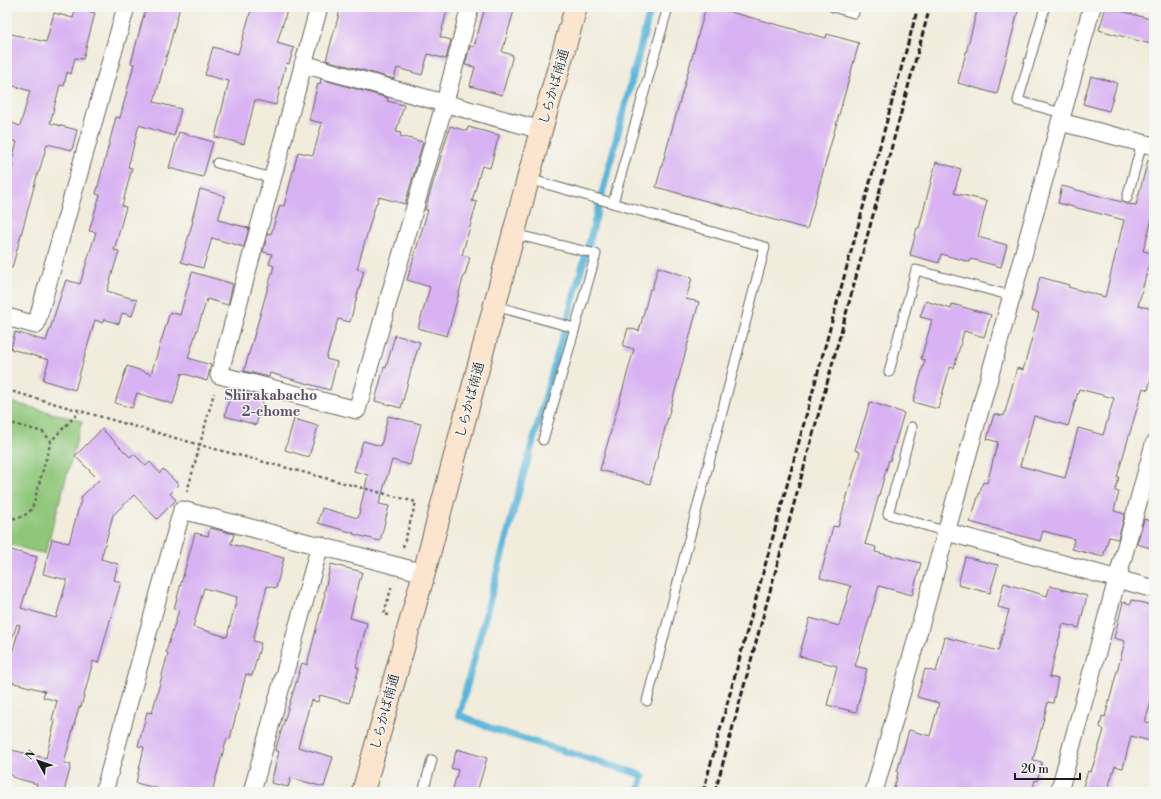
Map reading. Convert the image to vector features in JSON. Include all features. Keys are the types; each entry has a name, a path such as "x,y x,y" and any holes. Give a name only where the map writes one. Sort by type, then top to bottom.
{"street":[{"path":"7,317 36,325 126,7"},
{"path":"319,7 219,375 357,410 445,102 470,7"},
{"name":"しらかば南通","path":"363,792 424,573 541,130 576,7"},
{"path":"874,792 1092,7"},
{"path":"303,64 445,102 541,130"},
{"path":"1061,118 1148,144"},
{"path":"1058,792 1154,444"},
{"path":"104,792 182,510 424,573"},
{"path":"947,532 1154,589"},
{"path":"252,792 320,545"}],"lane":[{"path":"613,204 668,7"},
{"path":"833,7 854,13"},
{"path":"1045,7 1018,101 1061,118"},
{"path":"1127,198 1148,144"},
{"path":"217,163 272,178"},
{"path":"529,180 765,247 647,702"},
{"path":"514,234 596,254 543,440"},
{"path":"889,372 916,270 1012,296"},
{"path":"495,306 575,328"},
{"path":"912,428 888,514 947,532"},
{"path":"423,792 432,760"}],"path":[{"path":"182,510 219,375"},
{"path":"7,390 79,412 416,502 384,614"},
{"path":"7,517 13,519 25,516 32,509 52,441 79,412"},
{"path":"7,422 43,432 52,441"}],"green space":[{"path":"7,401 82,421 45,554 7,544"}],"building":[{"path":"146,7 180,7 154,102 181,109 174,136 139,125 128,167 132,168 122,206 126,207 114,250 119,251 107,291 137,300 132,316 122,313 119,324 104,319 103,323 95,320 75,390 43,380 49,360 11,349 15,332 46,341 66,280 80,284 96,232 89,231 100,195 96,194 116,117 120,118 134,64 131,63"},
{"path":"252,7 288,7 277,43 294,48 289,64 286,63 276,105 255,100 244,144 215,137 229,81 205,75 213,47 238,54"},
{"path":"341,7 448,7 440,37 451,40 446,59 428,54 422,75 397,68 394,79 326,60"},
{"path":"485,7 515,7 502,52 513,55 502,95 470,86 475,67 465,65 470,46 474,47"},
{"path":"706,7 712,7 826,38 827,34 859,43 807,229 656,187"},
{"path":"978,7 1019,7 997,94 958,83"},
{"path":"1106,7 1154,20 1154,45 1099,30"},
{"path":"76,8 95,13 83,59 75,58 71,74 67,72 64,86 60,85 50,123 77,130 72,150 47,144 12,268 7,267 7,190 13,165 11,164 17,142 7,139 7,121 20,126 30,91 7,84 7,33 46,42 54,13 73,18"},
{"path":"1091,76 1117,83 1109,111 1083,104"},
{"path":"321,79 388,98 387,101 404,105 396,132 401,133 400,136 423,142 405,204 379,197 376,203 357,269 364,271 350,322 338,319 326,359 337,362 330,390 270,373 269,377 244,371 274,266 269,264 272,254 263,252 268,233 271,234 280,205 284,206 298,152 313,155 322,123 309,120 318,83 320,84"},
{"path":"450,126 467,131 468,127 499,135 490,168 482,166 472,201 477,202 462,255 470,257 447,336 418,328 430,287 407,280 428,210 425,210"},
{"path":"179,132 213,142 203,177 169,168"},
{"path":"1148,160 1154,161 1154,212 1143,251 1152,253 1138,306 1154,309 1154,367 1148,390 1143,388 1117,477 1119,477 1115,491 1119,492 1114,511 1125,514 1118,539 1109,537 1103,557 1072,549 1074,539 1043,531 1040,541 970,522 983,482 987,483 998,442 987,439 994,414 1004,416 1017,368 1023,370 1039,313 1031,311 1040,277 1069,285 1068,287 1105,297 1124,220 1058,203 1062,186 1126,204 1136,205","holes":["1079,389 1114,398 1103,435 1078,428 1065,478 1020,466 1034,416 1068,426"]},
{"path":"936,162 961,169 954,193 987,201 978,237 1007,245 1001,267 971,259 970,262 941,254 939,263 910,255 917,228 919,228"},
{"path":"200,189 225,196 218,220 249,228 244,247 212,238 203,268 181,262 193,221"},
{"path":"658,267 692,278 686,299 699,302 650,484 600,470 634,349 623,346 628,328 639,331 650,289 652,289"},
{"path":"192,272 233,284 228,305 207,299 188,358 211,365 207,381 182,373 173,404 137,393 132,408 115,403 127,366 151,374 170,312 180,315"},
{"path":"926,301 951,309 952,304 991,315 984,337 964,331 954,368 950,367 938,409 913,402 925,360 921,359 932,320 920,317"},
{"path":"395,335 420,342 401,408 375,401 384,367 386,368"},
{"path":"239,390 264,397 256,425 225,416 230,395 237,397"},
{"path":"870,402 904,413 865,544 876,547 875,552 921,563 912,595 879,586 855,666 867,669 856,712 827,705 837,666 799,656 810,618 839,626 851,586 820,578 833,526 838,527 860,452 855,450"},
{"path":"388,416 421,424 410,465 392,460 379,504 389,506 380,541 318,523 322,508 358,518 368,475 354,471 363,441 381,446"},
{"path":"294,419 318,426 309,457 285,450"},
{"path":"102,429 130,457 134,454 146,466 150,462 160,473 163,469 179,485 170,494 176,500 157,519 134,495 113,515 101,559 118,564 114,580 121,582 98,663 93,661 81,707 79,707 64,763 71,765 64,792 35,792 37,784 12,777 12,775 7,773 7,749 46,758 55,721 52,720 57,701 43,697 45,691 7,681 7,660 10,661 20,625 17,624 11,641 7,640 7,549 37,557 21,608 56,618 67,580 43,574 52,539 69,543 82,496 99,480 75,456"},
{"path":"1144,519 1154,522 1154,549 1137,544"},
{"path":"210,528 234,534 231,544 284,558 276,588 267,586 253,641 261,643 252,676 246,674 230,739 227,738 212,792 171,792 136,783 144,747 138,746 147,712 152,713 168,653 166,652 179,610 174,609 195,533 208,536","holes":["204,588 237,597 227,637 193,627"]},
{"path":"965,557 998,565 990,593 958,585"},
{"path":"331,564 362,572 350,618 367,623 356,667 359,668 349,703 320,695 318,702 311,700 298,747 333,757 324,787 291,778 288,787 271,783 279,751 275,751 302,663 307,665"},
{"path":"1004,583 1047,596 1050,586 1087,596 1079,628 1063,624 1049,677 1058,679 1053,703 1048,702 1033,760 1042,762 1037,781 1035,780 1032,792 893,792 909,730 930,736 939,703 917,697 925,669 936,672 945,637 998,651 1009,610 998,607"},
{"path":"1132,600 1154,606 1154,692 1145,722 1154,723 1154,742 1131,736 1123,768 1115,766 1107,792 1081,792 1088,771 1091,772 1104,730 1100,727 1102,716 1105,717 1125,641 1114,638 1123,602 1131,604"},
{"path":"457,749 487,758 477,792 452,792 458,770 451,768"}],"waterway":[{"path":"638,792 643,777 639,774 495,730 459,715 520,487 589,243 651,7"}],"railway":[{"path":"703,792 918,7"},
{"path":"715,792 930,7"}],"district":[{"name":"Shirakabacho 2-chome","path":"271,404"}]}
